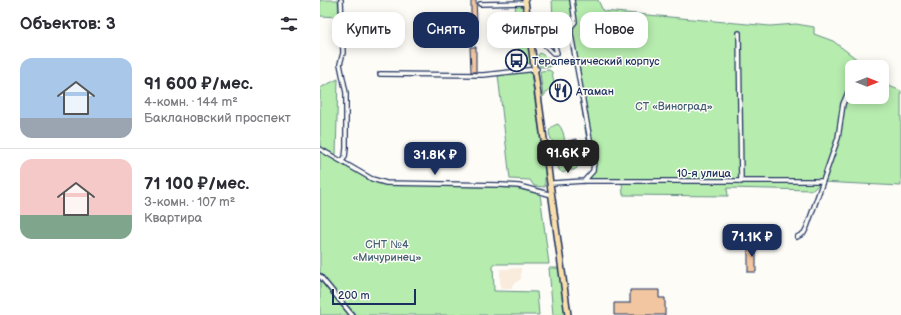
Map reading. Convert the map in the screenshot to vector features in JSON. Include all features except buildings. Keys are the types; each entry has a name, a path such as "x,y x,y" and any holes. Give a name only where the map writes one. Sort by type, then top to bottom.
{"main road":[{"path":"526,1 528,12"},
{"path":"526,1 553,183 569,315"},
{"path":"534,48 569,315"}],"street":[{"path":"341,0 343,54 340,64 346,93 346,148 345,157 342,161"},
{"path":"572,0 575,22 571,27 571,34 594,162 593,171 584,181"},
{"path":"480,4 526,1"},
{"path":"739,33 738,73 741,182"},
{"path":"549,48 553,52 557,53 556,48"},
{"path":"380,74 483,75 536,70"},
{"path":"797,238 806,231 823,181 828,161 838,138 845,101"},
{"path":"320,149 372,179 386,183 519,186 552,195"},
{"name":"10-я улица","path":"553,183 584,181 823,181"},
{"path":"320,276 352,315"}],"shaded area":[{"path":"521,268 521,279 512,285 512,288 500,288 500,269"}],"green space":[{"path":"320,0 338,0 339,12 332,12 332,17 320,16"},
{"name":"СТ «Виноград»","path":"552,0 598,0 603,11 614,12 580,12 580,48 648,48 648,15 770,26 796,24 814,27 814,34 833,41 858,60 845,60 845,104 889,104 889,86 901,91 901,186 821,182 813,190 727,188 728,196 623,195 622,183 582,183 592,171 572,48 572,12 553,12"},
{"path":"516,5 520,5 523,8 524,12 515,12"},
{"path":"519,48 529,48 530,63 523,65 521,63"},
{"path":"540,53 551,60 550,67 540,67 538,55"},
{"path":"549,70 552,72 554,83 543,97 540,72"},
{"path":"527,71 531,73 545,171 545,187 534,186 530,180 510,179 498,75"},
{"path":"338,79 336,156 320,146 320,88"},
{"path":"558,124 564,136 566,160 577,165 577,168 574,170 568,170 563,173 559,170 557,161 552,154 551,147 554,144 549,132 551,128"},
{"name":"СНТ №4 «Мичуринец»","path":"320,151 380,184 515,188 540,194 549,264 493,264 494,291 537,292 539,315 356,315 320,273"},
{"path":"549,268 560,268 566,315 553,315"},
{"path":"320,281 349,315 320,315"}],"place":[{"name":"Терапевтический корпус","path":"516,61"},
{"name":"Атаман","path":"560,91"}]}
